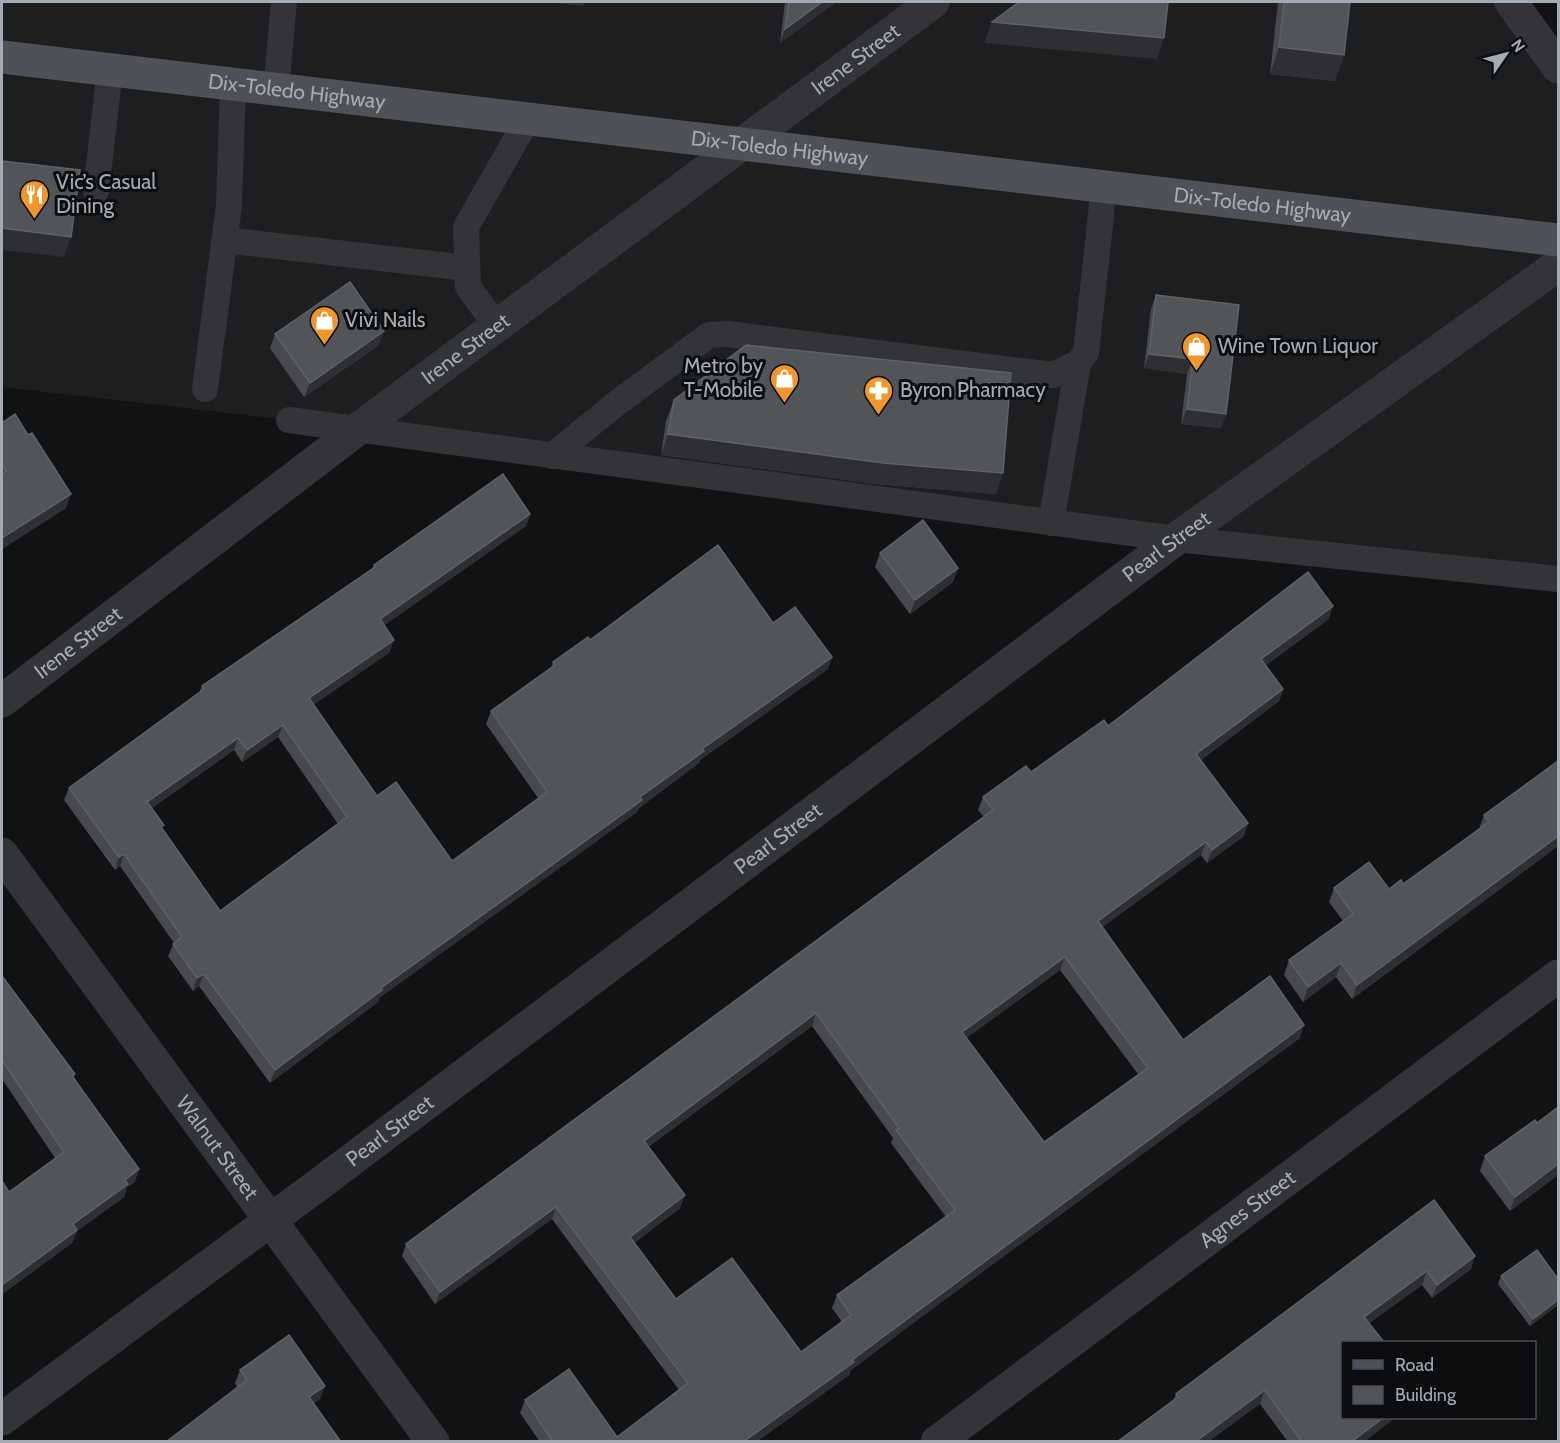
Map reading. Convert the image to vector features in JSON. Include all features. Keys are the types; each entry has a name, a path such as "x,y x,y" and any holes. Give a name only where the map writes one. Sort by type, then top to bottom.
{"main road":[{"name":"Dix-Toledo Highway","path":"2,57 1558,240"}],"street":[{"name":"Irene Street","path":"2,701 358,429 933,2"},
{"path":"1510,2 1558,67"},
{"name":"Pearl Street","path":"2,1419 1176,539 1558,266"},
{"name":"Walnut Street","path":"2,854 433,1442"},
{"name":"Agnes Street","path":"937,1442 1558,976"}],"lane":[{"path":"276,90 284,2"},
{"path":"96,191 110,70"},
{"path":"205,389 229,205 233,85"},
{"path":"497,326 468,287 466,227 527,120"},
{"path":"552,456 633,390 709,335 728,334 1053,375 1078,363 1086,353 1104,187"},
{"path":"225,240 467,268"},
{"path":"1051,523 1078,363"},
{"path":"288,420 1176,539 1558,579"}],"shaded area":[{"path":"2,2 1511,2 1558,67 1558,591 289,420 2,387"}],"building":[{"path":"789,2 822,2 785,29"},
{"path":"1019,2 1168,2 1164,38 992,22"},
{"path":"1284,2 1350,2 1344,55 1279,47"},
{"name":"Vic’s Casual Dining","path":"2,161 80,170 71,237 2,228"},
{"name":"Vivi Nails","path":"350,282 384,331 310,383 275,334"},
{"name":"Wine Town Liquor","path":"1156,295 1239,305 1226,414 1187,409 1193,359 1149,354"},
{"path":"746,345 1011,373 1003,473 883,463 668,434 674,400"},
{"path":"15,414 28,435 32,433 71,494 2,538 2,474 6,471 2,464 2,423"},
{"path":"503,474 530,514 380,619 394,640 309,698 377,796 396,782 452,861 547,792 491,711 555,665 553,662 588,637 590,640 718,545 773,623 795,607 832,657 702,749 704,751 640,797 642,800 381,988 382,990 275,1070 204,974 197,978 173,944 182,937 124,854 119,857 69,788 204,689 202,686 375,567 374,565","holes":["283,725 347,817 220,911 161,827 164,825 147,802 238,738 247,750"]},
{"path":"923,520 958,568 915,600 880,553"},
{"path":"1308,572 1333,606 1261,659 1283,689 1196,754 1248,823 1212,850 1206,842 1098,921 1183,1040 1270,976 1304,1025 852,1360 854,1362 743,1442 553,1442 525,1400 569,1369 617,1437 688,1383 556,1207 440,1292 406,1244 993,810 983,797 1026,766 1031,772 1104,720 1108,726","holes":["1065,957 1148,1068 1044,1142 962,1032","816,1013 899,1128 896,1130 955,1210 837,1295 851,1315 801,1352 732,1258 676,1299 630,1237 685,1195 644,1141"]},
{"path":"1558,761 1558,836 1357,985 1341,963 1308,987 1289,960 1353,914 1334,888 1369,862 1389,889 1401,880 1403,884 1489,822 1484,815"},
{"path":"2,976 75,1074 72,1076 139,1169 125,1180 128,1184 73,1224 77,1230 2,1285 2,1181 9,1192 64,1152 2,1060"},
{"path":"1558,1107 1558,1164 1515,1197 1485,1156 1535,1120 1537,1123"},
{"path":"1434,1200 1475,1256 1437,1285 1427,1271 1364,1317 1383,1341 1341,1341 1341,1419 1382,1419 1351,1442 1302,1442 1265,1390 1195,1442 1117,1442 1178,1397 1176,1394"},
{"path":"1537,1250 1558,1279 1558,1300 1533,1319 1501,1276"},
{"path":"289,1335 325,1386 309,1397 341,1442 166,1442 247,1380 240,1370"}],"place":[{"name":"Vic’s Casual Dining","path":"35,220"},
{"name":"Vivi Nails","path":"324,346"},
{"name":"Wine Town Liquor","path":"1197,372"},
{"name":"Metro by T-Mobile","path":"784,404"},
{"name":"Byron Pharmacy","path":"879,416"}]}
